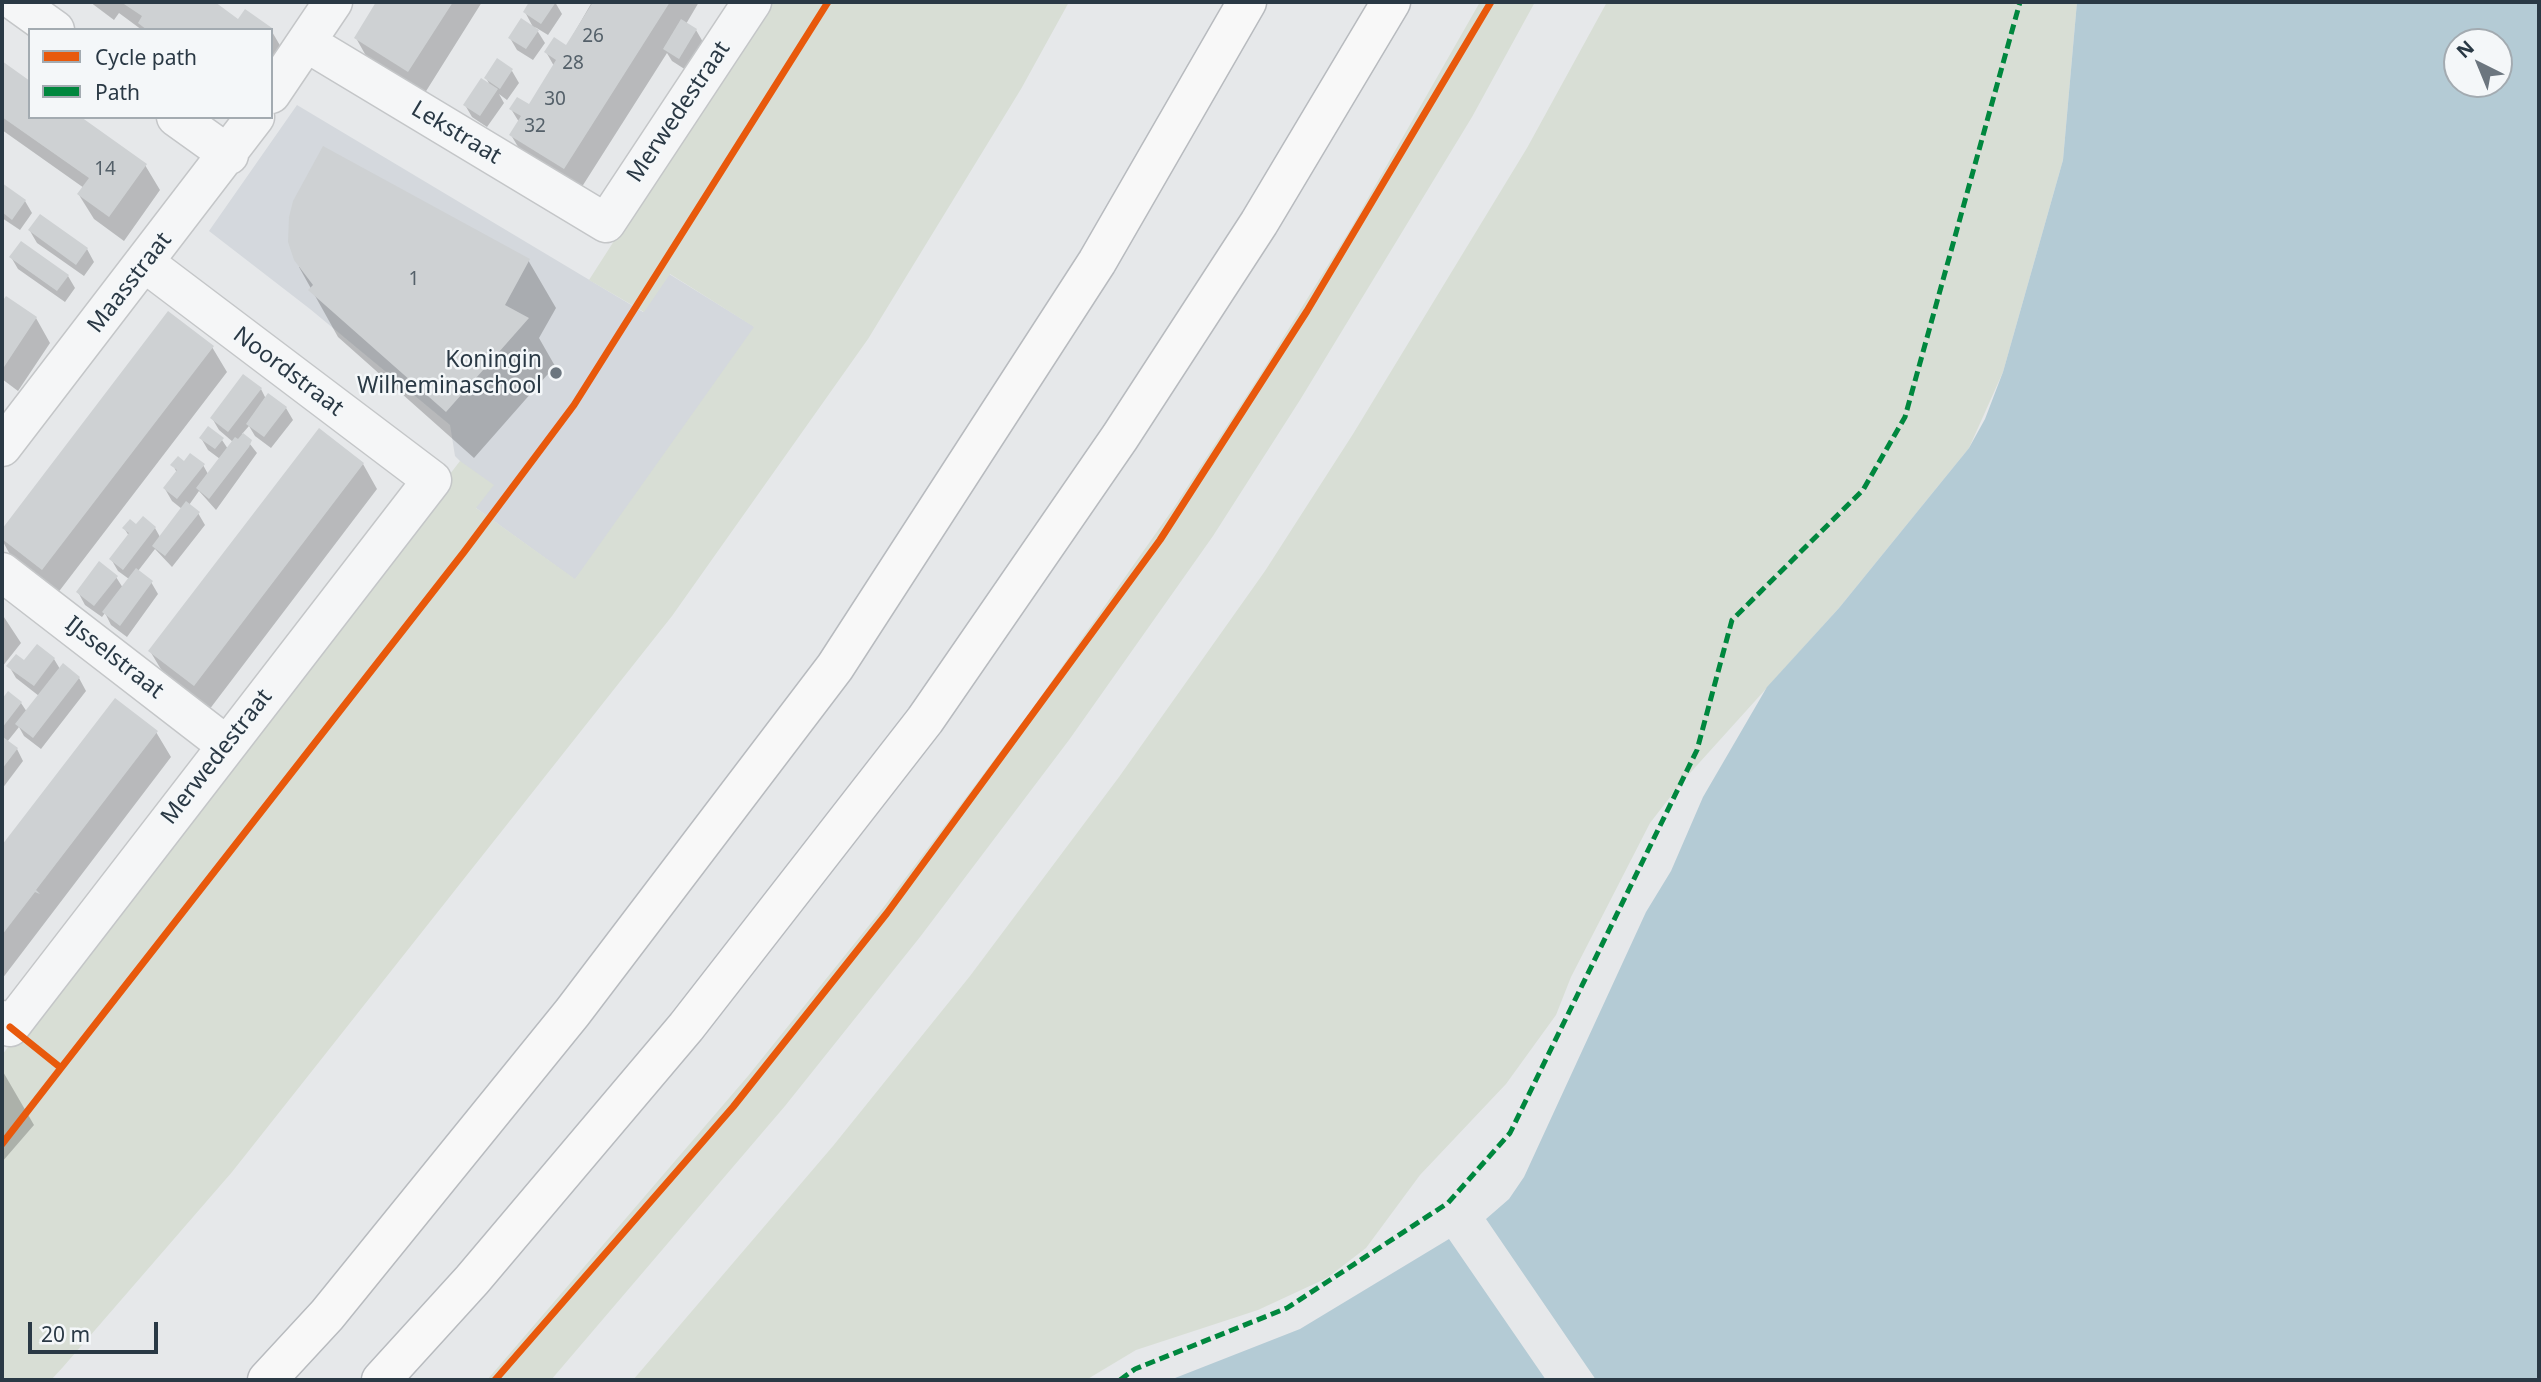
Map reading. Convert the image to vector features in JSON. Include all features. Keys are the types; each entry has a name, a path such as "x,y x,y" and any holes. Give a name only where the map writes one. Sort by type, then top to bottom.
{"highway":[{"path":"267,1380 327,1315 572,1013 835,667 1097,262 1247,2"},
{"path":"381,1380 472,1280 686,1027 925,720 1121,437 1259,223 1391,2"}],"street":[{"path":"16,2 52,28"},
{"path":"273,91 333,2"},
{"name":"Merwedestraat","path":"606,223 752,2"},
{"name":"Lekstraat","path":"307,43 606,223"},
{"path":"179,119 229,155"},
{"name":"Maasstraat","path":"8,425 145,263 254,119"},
{"name":"Noordstraat","path":"145,263 432,480"},
{"name":"Merwedestraat","path":"2,1020 10,1027 432,480"},
{"name":"IJsselstraat","path":"2,572 226,745"}],"shaded area":[{"path":"767,2 1069,2 1021,89 868,339 672,616 232,1172 63,1367 51,1380 2,1380 2,1055 460,461 494,485 476,508 575,579 754,327 670,274 644,312 589,280"},
{"path":"1480,2 1535,2 1472,117 1300,400 1213,536 1069,740 920,937 785,1106 551,1380 487,1380 748,1076 883,908 1030,712 1173,509 1260,375 1351,228"},
{"path":"1607,2 2077,2 2063,160 2003,372 1969,448 1839,608 1681,783 1650,823 1571,977 1556,1015 1506,1084 1420,1175 1366,1248 1327,1278 1258,1310 1136,1350 1086,1380 633,1380 833,1146 970,976 1119,777 1265,571 1353,434 1527,148"},
{"name":"Koningin Wilheminaschool","path":"297,105 643,312 669,274 755,327 696,419 575,580 476,508 460,461 455,456 450,425 310,309 209,231"}],"water":[{"path":"2077,2 2539,2 2539,1380 1596,1380 1486,1219 1509,1199 1524,1177 1646,912 1671,871 1703,797 1767,687 1839,608 1969,448 1985,419 2003,372 2063,160"},
{"path":"1449,1239 1546,1380 1170,1380 1300,1329"}],"building":[{"path":"121,2 215,2 238,19 245,9 272,28 144,28 138,23 142,16"},
{"path":"376,2 453,2 408,72 354,38"},
{"path":"529,2 556,2 541,24 523,12"},
{"path":"593,2 670,2 564,169 509,135 521,116 509,109 517,97 529,104 556,60 544,52 554,37 566,45"},
{"path":"521,18 539,30 526,49 508,38"},
{"path":"681,19 697,29 679,59 663,49"},
{"path":"497,58 513,69 500,89 484,78"},
{"path":"2,61 28,80 28,119 84,119 147,164 109,217 77,194 89,178 2,117"},
{"path":"481,78 498,89 480,116 463,105"},
{"path":"323,146 530,259 505,305 529,318 446,412 308,290 313,285 294,260 288,242 293,201"},
{"path":"2,183 26,200 12,220 2,212"},
{"path":"40,214 88,248 76,265 28,230"},
{"path":"21,241 69,275 57,291 9,257"},
{"path":"6,296 37,317 4,367 2,302"},
{"path":"168,311 214,346 42,570 2,539 2,529"},
{"path":"243,374 262,388 228,432 210,418"},
{"path":"268,393 287,407 264,437 246,424"},
{"path":"208,426 224,438 215,449 199,438"},
{"path":"319,428 364,463 194,686 148,651"},
{"path":"243,433 252,440 249,447 209,499 196,488 235,437 238,439"},
{"path":"190,453 205,464 177,499 163,488 177,470 170,465 178,456 184,461"},
{"path":"186,501 200,512 165,556 152,546"},
{"path":"143,516 156,527 123,570 109,559 129,533 122,528 130,519 136,524"},
{"path":"99,561 118,576 94,606 76,592"},
{"path":"136,568 153,581 120,626 102,612"},
{"path":"37,644 55,658 34,686 6,666 16,654 24,660"},
{"path":"63,663 80,677 33,738 15,724"},
{"path":"8,691 22,702 2,728 2,699"},
{"path":"115,698 158,731 36,890 40,894 35,892 2,935 2,845"},
{"path":"3,737 18,748 2,769 2,739"}],"marked path":[{"path":"1120,1380 1135,1369 1287,1308 1448,1203 1510,1133 1697,750 1732,620 1863,490 1905,417 2020,2"}],"cycle path":[{"path":"61,1068 464,552 574,405 828,2"},
{"path":"495,1380 733,1107 887,913 1160,540 1307,311 1491,2"},
{"path":"2,1144 61,1068 10,1027"}],"place":[{"name":"Koningin Wilheminaschool","path":"556,373"}]}
